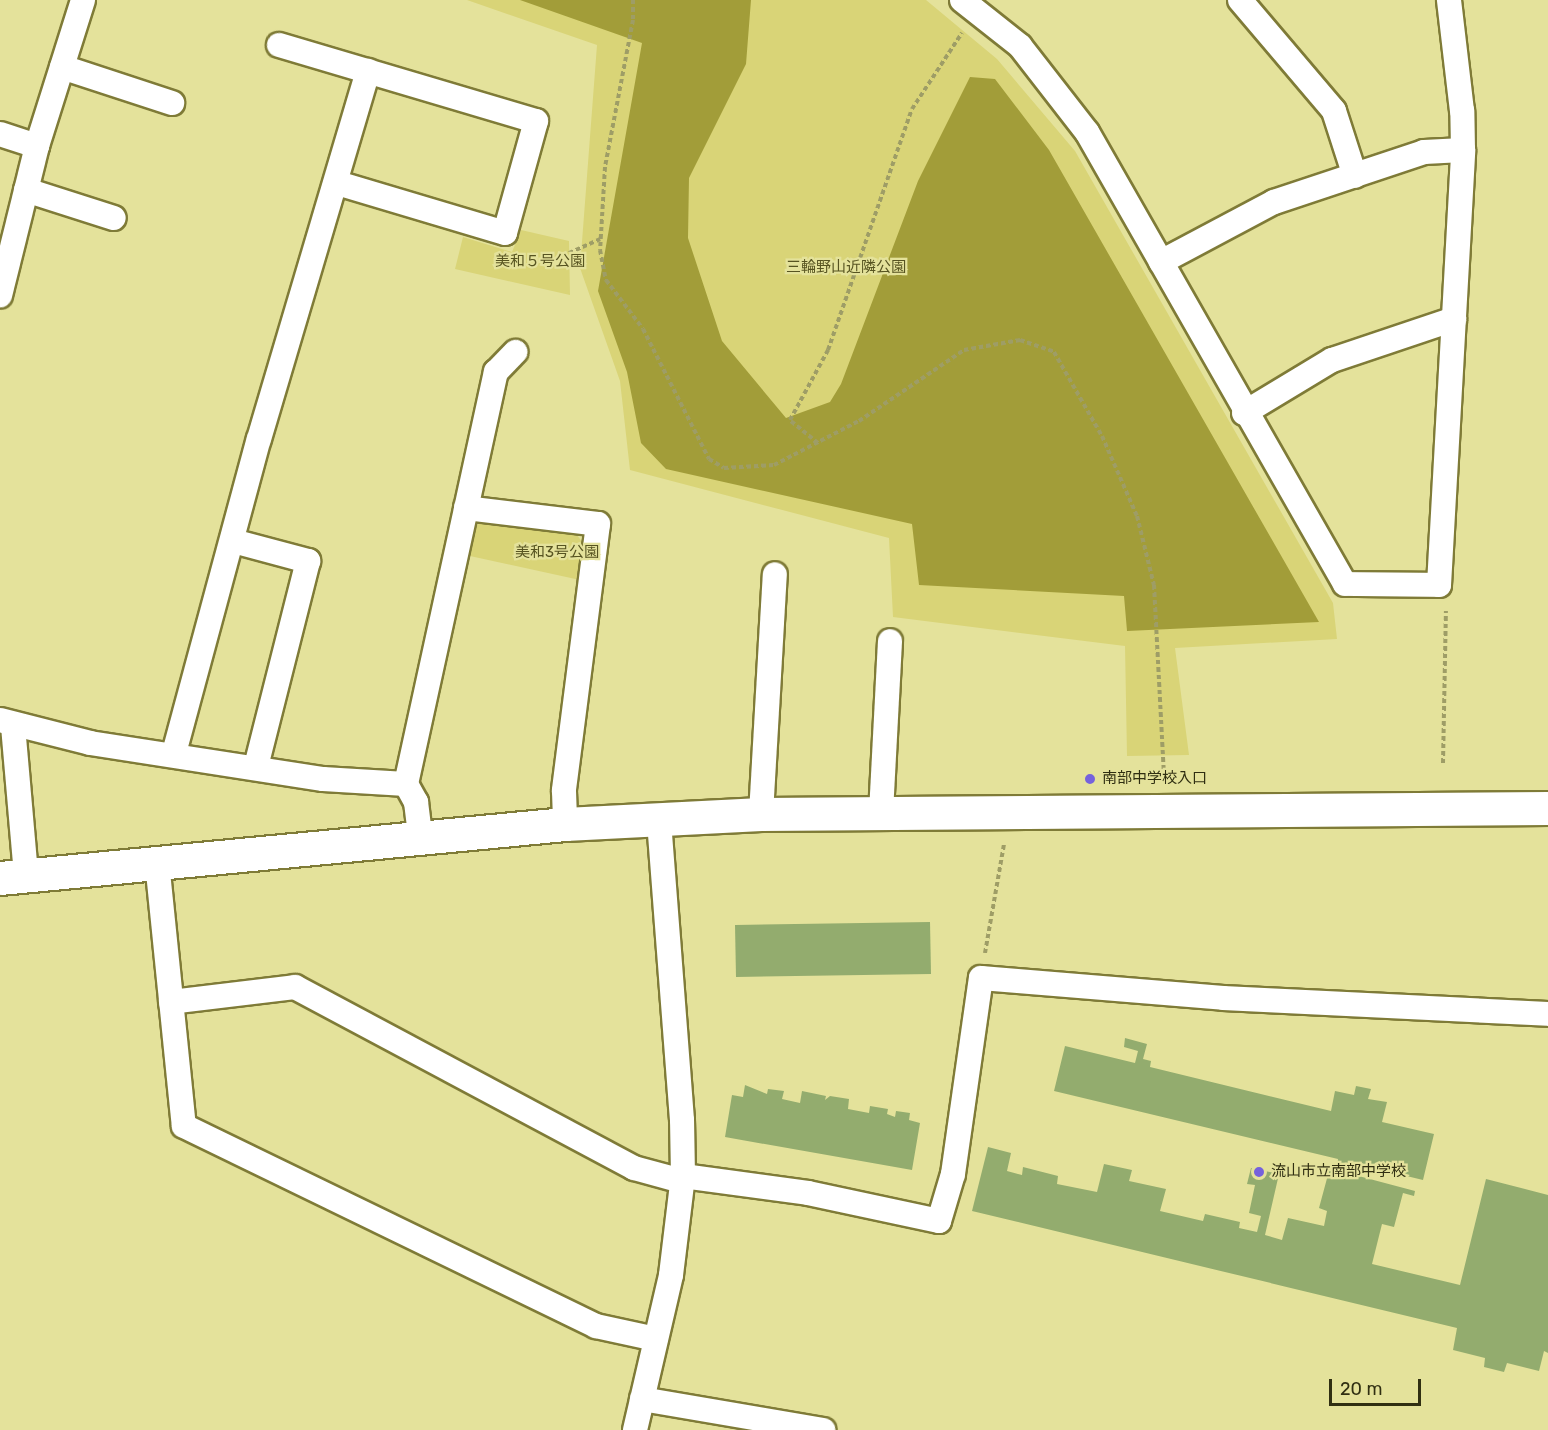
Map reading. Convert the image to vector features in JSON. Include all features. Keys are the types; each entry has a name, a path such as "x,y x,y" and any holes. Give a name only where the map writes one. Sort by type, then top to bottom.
{"street":[{"path":"0,295 37,146 83,0"},
{"path":"1240,0 1334,111 1355,176"},
{"path":"969,6 1020,46 1088,132 1244,413 1344,584 1439,585 1462,150 1462,111 1449,0"},
{"path":"279,45 536,121 505,234 337,183"},
{"path":"62,67 172,103"},
{"path":"174,753 259,439 337,183 368,71"},
{"path":"0,134 37,146"},
{"path":"1161,262 1274,202 1424,153 1462,150"},
{"path":"26,190 114,218"},
{"path":"1244,413 1332,360 1454,319"},
{"path":"420,836 416,802 406,784 496,372 514,352"},
{"path":"466,508 598,524 566,768 566,824"},
{"path":"233,541 308,561 256,767"},
{"path":"761,814 775,574"},
{"path":"881,813 890,641"},
{"path":"406,784 323,779 174,753 90,743 7,723 13,877 420,836 659,818 761,814 1548,808"},
{"path":"634,1430 671,1275 682,1179 682,1120 659,818"},
{"path":"157,862 184,1126 596,1326 656,1339"},
{"path":"171,1002 295,987 634,1168 682,1179 808,1193 939,1221 952,1174 981,978 1223,998 1548,1014"},
{"path":"642,1399 823,1430"}],"path":[{"path":"633,0 633,20 605,167 600,239 606,280 643,329 709,459 724,468 774,465 859,421 964,350 1020,340 1054,352 1102,436 1137,516 1154,585 1164,778"},
{"path":"818,443 790,420 828,350 912,109 969,6"},
{"path":"569,253 600,239"},
{"path":"1439,585 1446,604 1443,764"},
{"path":"981,978 1004,844"}],"green space":[{"name":"三輪野山近隣公園","path":"467,0 926,0 997,59 1075,151 1333,603 1337,639 1175,648 1189,755 1127,756 1125,646 893,617 889,538 630,470 620,381 580,268 597,45"},
{"name":"美和５号公園","path":"521,230 569,241 570,295 455,269 463,237 512,252"},
{"name":"美和3号公園","path":"485,521 577,535 585,546 580,580 470,556 475,526"}],"shaded area":[{"name":"三輪野山近隣公園","path":"520,0 751,0 746,64 689,178 688,238 722,341 786,418 830,402 841,384 918,181 970,77 995,79 1049,150 1319,622 1127,631 1124,596 919,585 912,524 666,469 641,443 627,372 598,291 642,43"}],"building":[{"path":"930,922 931,974 736,977 735,925"},
{"path":"1125,1038 1147,1044 1143,1059 1151,1061 1150,1067 1331,1111 1335,1091 1354,1095 1356,1086 1371,1089 1368,1099 1387,1102 1382,1122 1434,1134 1423,1180 1353,1163 1351,1174 1415,1191 1414,1196 1403,1193 1394,1227 1382,1224 1372,1264 1460,1285 1486,1179 1548,1195 1548,1353 1544,1351 1539,1371 1507,1363 1504,1372 1484,1367 1485,1358 1453,1350 1457,1328 972,1211 988,1147 1011,1153 1007,1171 1022,1175 1023,1167 1058,1176 1057,1184 1097,1192 1104,1164 1132,1170 1129,1181 1166,1189 1160,1211 1203,1221 1205,1214 1240,1222 1239,1228 1257,1232 1261,1216 1249,1213 1255,1185 1247,1184 1251,1168 1279,1174 1265,1235 1282,1240 1288,1218 1324,1226 1327,1211 1319,1208 1329,1171 1337,1171 1338,1159 1054,1091 1065,1046 1135,1063 1138,1051 1124,1047"},
{"path":"745,1085 767,1094 768,1089 784,1091 782,1099 800,1103 802,1091 826,1096 825,1100 830,1096 849,1099 848,1109 869,1113 870,1106 888,1109 887,1114 895,1117 896,1111 910,1113 909,1120 920,1123 912,1170 725,1137 732,1095 743,1097"}],"place":[{"name":"南部中学校入口","path":"1090,779"},
{"name":"流山市立南部中学校","path":"1259,1172"}]}
